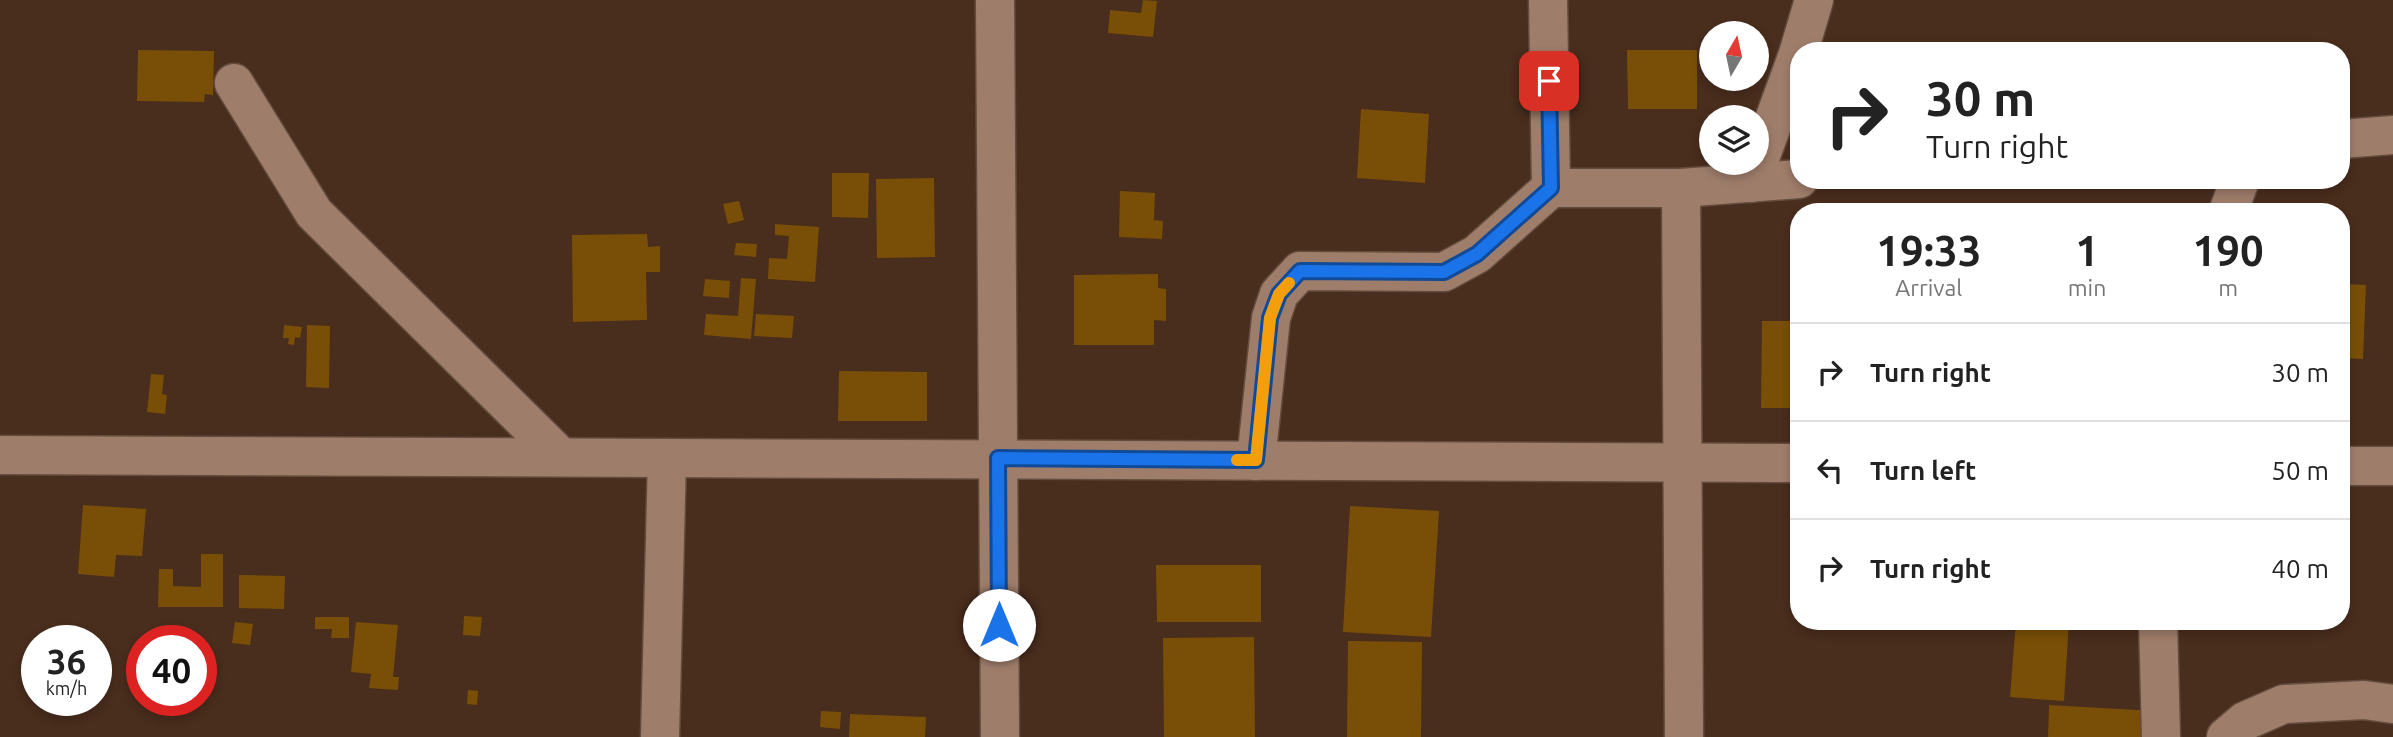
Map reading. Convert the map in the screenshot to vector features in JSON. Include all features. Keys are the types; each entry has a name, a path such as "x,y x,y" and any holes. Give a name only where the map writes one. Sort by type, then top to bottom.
{"street":[{"path":"995,0 1000,737"},
{"path":"1548,0 1551,188"},
{"path":"1802,42 1814,0"},
{"path":"1751,183 1790,76"},
{"path":"234,83 314,213 561,457"},
{"path":"2350,138 2393,135"},
{"path":"1256,460 1270,318 1279,294 1300,271 1444,272 1477,254 1551,188 1681,188 1790,180"},
{"path":"1681,188 1684,737"},
{"path":"0,455 1790,463"},
{"path":"660,737 667,458"},
{"path":"2350,466 2393,466"},
{"path":"2158,630 2161,737"},
{"path":"2226,737 2245,721 2284,704 2364,700 2393,704"}],"building":[{"path":"1143,0 1157,1 1153,37 1108,33 1110,10 1141,13"},
{"path":"138,50 214,51 213,95 205,94 204,102 137,101"},
{"path":"1627,50 1697,50 1697,109 1628,109"},
{"path":"1361,109 1429,114 1425,183 1357,178"},
{"path":"832,173 869,173 868,218 832,217"},
{"path":"934,178 935,257 877,258 876,179"},
{"path":"1120,191 1155,193 1154,220 1163,221 1162,239 1119,237"},
{"path":"739,201 744,220 728,224 723,204"},
{"path":"775,224 819,227 815,282 768,279 769,258 787,259 789,236 775,235"},
{"path":"647,234 648,247 660,246 660,272 646,272 647,320 573,322 572,235"},
{"path":"736,243 757,244 756,257 734,255"},
{"path":"1158,274 1158,288 1166,289 1166,321 1154,320 1154,345 1074,345 1074,275"},
{"path":"741,278 756,279 751,339 704,335 706,314 738,316"},
{"path":"705,279 730,281 729,298 703,296"},
{"path":"2350,284 2366,285 2363,359 2350,358"},
{"path":"756,314 794,316 792,338 754,336"},
{"path":"1762,321 1790,321 1790,408 1761,408"},
{"path":"284,325 302,327 300,338 295,337 294,345 288,344 289,338 283,338"},
{"path":"307,325 330,326 329,388 306,387"},
{"path":"839,371 927,372 927,421 838,421"},
{"path":"151,374 164,375 162,394 167,395 165,414 147,412"},
{"path":"83,505 146,509 142,556 116,555 114,577 78,574"},
{"path":"1350,506 1439,511 1431,637 1343,632"},
{"path":"201,554 223,554 223,607 158,607 159,569 173,569 173,586 201,587"},
{"path":"1156,565 1261,565 1261,622 1157,622"},
{"path":"239,575 285,576 284,609 239,608"},
{"path":"464,616 482,617 480,636 463,635"},
{"path":"315,617 349,617 349,638 331,638 332,629 315,629"},
{"path":"235,622 253,624 250,645 232,643"},
{"path":"356,622 398,625 393,677 399,677 398,690 369,688 371,674 351,672"},
{"path":"2015,630 2068,630 2064,701 2010,697"},
{"path":"1254,637 1255,737 1164,737 1163,638"},
{"path":"1348,641 1422,642 1421,737 1347,737"},
{"path":"468,690 478,691 477,705 467,704"},
{"path":"2049,705 2155,711 2154,737 2048,737"},
{"path":"821,711 841,712 840,729 820,727"},
{"path":"850,714 926,717 925,737 849,737"}],"slow traffic":[{"path":"1237,460 1256,460 1270,318 1279,294 1289,283"}],"route":[{"path":"999,625 998,458 1256,460 1270,318 1279,294 1300,271 1444,272 1477,254 1551,188 1549,81"}]}
